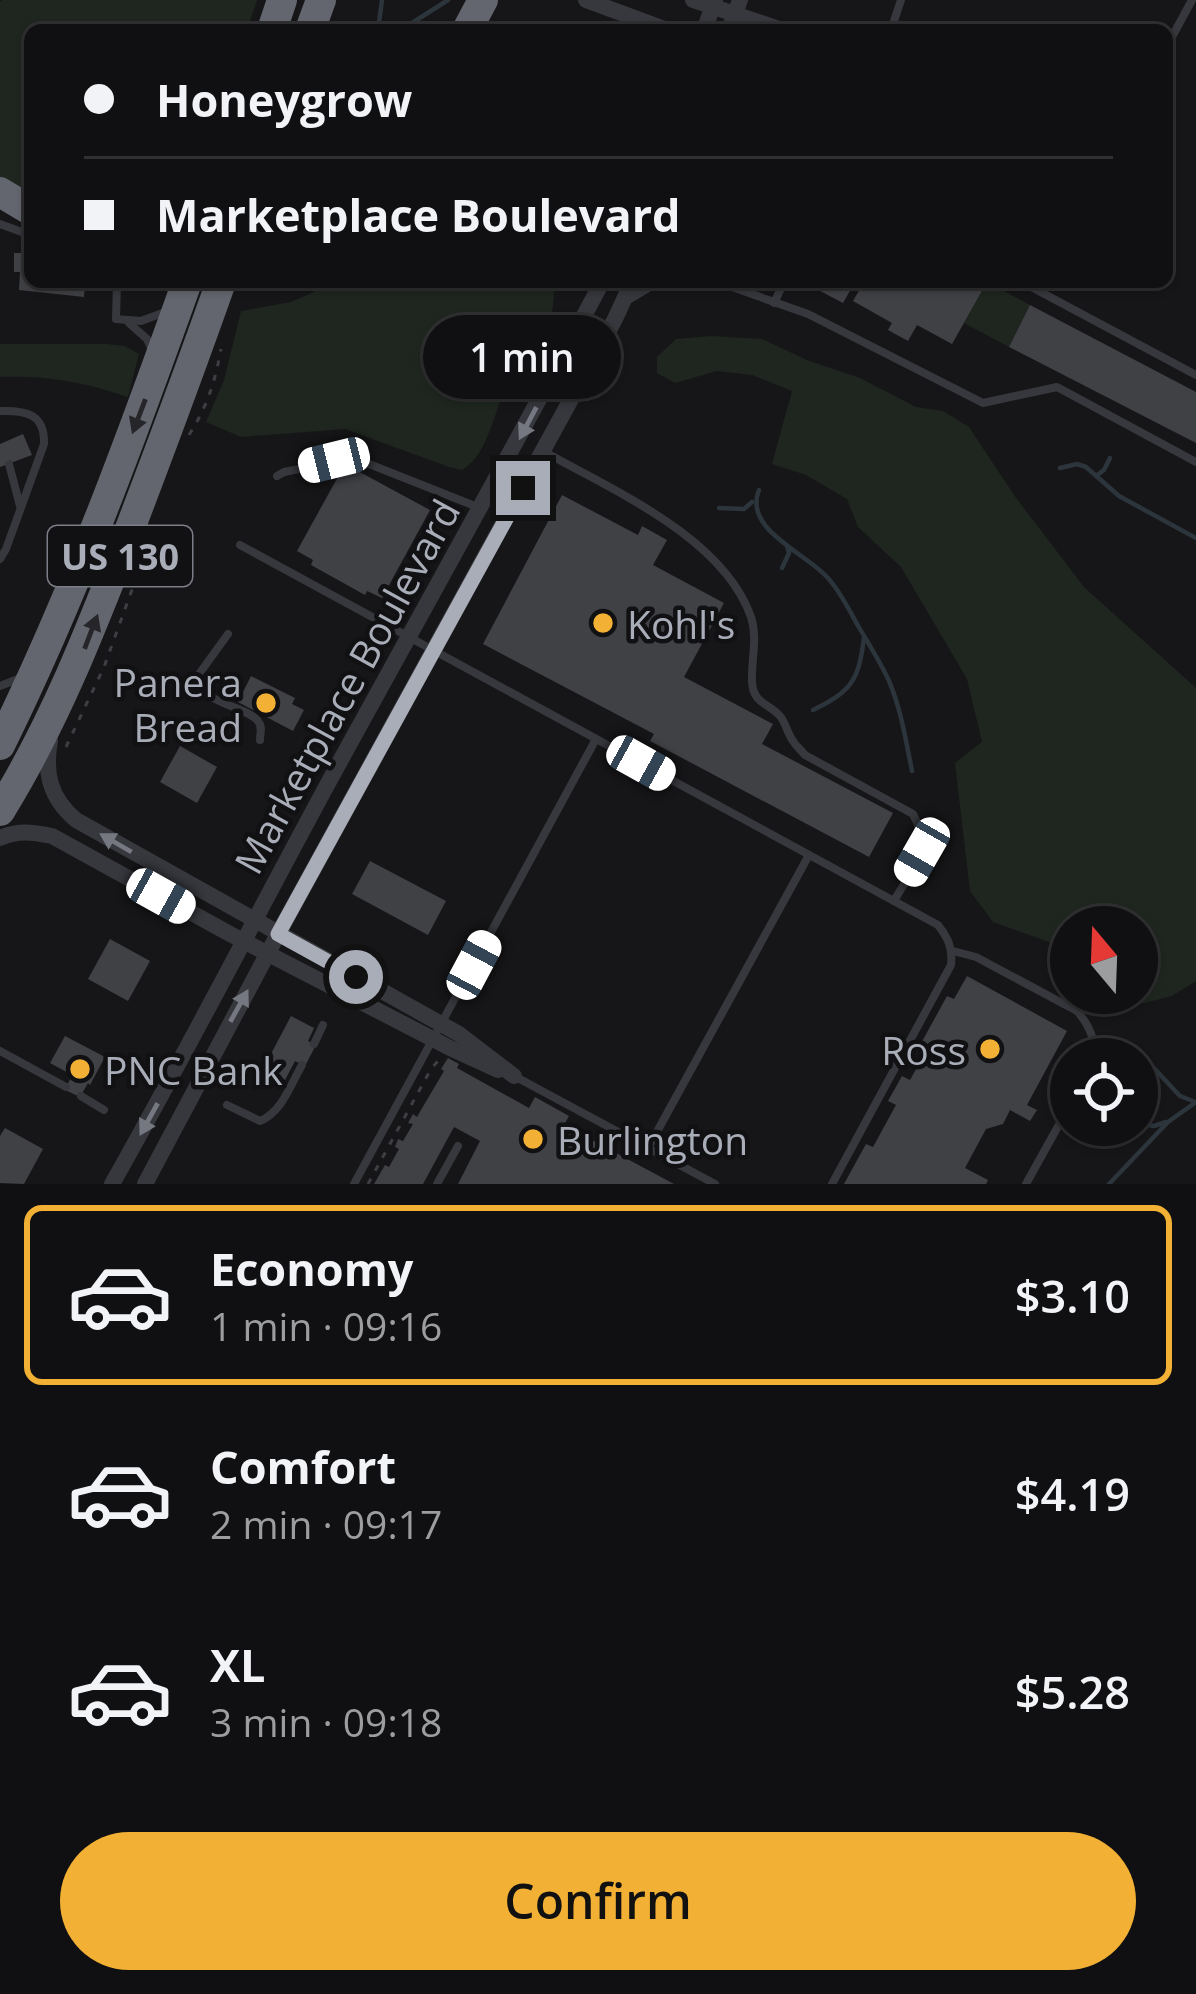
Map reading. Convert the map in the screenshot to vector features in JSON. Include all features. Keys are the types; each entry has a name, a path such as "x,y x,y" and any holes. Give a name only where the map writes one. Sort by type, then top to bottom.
{"highway":[{"name":"US 130","path":"0,811 80,658 219,288"},
{"name":"US 130","path":"0,746 91,542 182,294"}],"street":[{"path":"586,0 651,24"},
{"path":"693,0 714,3 735,15"},
{"name":"Marketplace Boulevard","path":"112,1184 599,288"},
{"name":"Marketplace Boulevard","path":"145,1184 629,288"},
{"path":"57,704 47,772 55,796 76,820 278,934 438,1041"},
{"path":"0,838 28,831 52,836 438,1041 484,1051 514,1076"}],"lane":[{"path":"1173,35 1192,0"},
{"path":"117,288 116,319 128,322 151,318 182,294"},
{"path":"620,308 647,288"},
{"path":"734,288 808,314 983,404 1057,387 1196,462"},
{"path":"774,303 781,288"},
{"path":"1041,288 1196,375"},
{"path":"128,322 147,339 157,368"},
{"path":"0,411 19,410 33,416 43,428 44,444 0,559"},
{"path":"543,451 676,526 708,555 749,613 755,632 752,687 758,700 784,720 792,740 805,754 913,814 923,840 922,852 894,901"},
{"path":"277,476 354,458 482,508"},
{"path":"9,464 20,508"},
{"path":"240,545 938,925 952,952 949,970 832,1184"},
{"path":"228,634 199,674 198,686 207,697 258,721 260,740"},
{"path":"0,686 40,665"},
{"path":"354,1184 438,1041 596,739"},
{"path":"648,1148 809,855"},
{"path":"952,952 976,957 1077,1011 1093,1038"},
{"path":"314,1044 323,1025"},
{"path":"0,1051 66,1088"},
{"path":"226,1106 260,1121 271,1116 302,1064"},
{"path":"514,1076 715,1184"},
{"path":"81,1096 104,1110"},
{"path":"1026,1184 1050,1141"},
{"path":"437,1184 458,1146"}],"path":[{"path":"205,410 215,380"},
{"path":"368,1184 431,1069 440,1061 438,1041"}],"shaded area":[{"path":"257,0 249,24 24,24 24,197 0,181 0,2"},
{"path":"322,288 554,288 548,322 507,386 478,454 462,470 345,429 241,437 206,422 224,380 241,311 291,302"},
{"path":"984,288 998,288 1030,305 1009,347 964,323"},
{"path":"676,339 762,339 860,378 916,407 943,411 969,427 1084,587 1196,688 1196,981 1158,1000 1158,906 1050,906 1050,942 993,922 970,891 955,763 982,742 967,679 901,567 858,527 847,499 806,475 772,464 792,391 752,375 717,371 675,383 657,373 657,357"},
{"path":"0,344 107,344 139,354 128,397 65,381 0,377"}],"building":[{"path":"14,253 24,253 24,288 85,288 84,297 19,290 20,272 14,272"},
{"path":"814,288 852,288 843,303"},
{"path":"861,288 984,288 952,344 917,325 908,341 888,330 892,323 853,301"},
{"path":"1030,305 1196,392 1196,443 1009,347"},
{"path":"23,434 32,455 0,467 0,444"},
{"path":"345,464 430,510 382,598 367,591 365,595 311,565 313,560 297,551"},
{"name":"Kohl's","path":"562,495 638,535 642,526 667,540 653,565 724,603 684,677 773,724 762,744 893,813 869,857 650,741 654,734 483,644"},
{"name":"Panera Bread","path":"251,676 295,698 292,704 304,710 293,731 238,702"},
{"path":"180,746 217,767 197,803 160,782"},
{"path":"370,861 446,901 428,935 352,894"},
{"path":"110,939 150,961 128,1001 88,979"},
{"path":"967,976 1067,1031 1063,1038 1050,1038 1050,1062 1027,1105 1037,1110 1030,1121 1010,1110 1003,1124 986,1129 965,1168 988,1180 986,1184 844,1184 866,1144 873,1147 896,1105 888,1101 902,1076 910,1080 926,1051 919,1047 947,996 954,999"},
{"path":"291,1016 314,1028 308,1041 316,1045 305,1066 295,1061 285,1080 263,1069"},
{"name":"PNC Bank","path":"65,1036 105,1057 80,1097 65,1090 72,1075 50,1063"},
{"path":"448,1058 459,1064 457,1068 529,1108 535,1097 569,1116 564,1125 674,1184 458,1184 480,1141 454,1127 423,1184 374,1184 385,1165 389,1167 399,1149 395,1147 398,1139 403,1141 413,1124 408,1123 413,1114 417,1117"},
{"path":"5,1128 43,1149 24,1184 0,1183 0,1136"}],"waterway":[{"path":"379,24 382,0"},
{"path":"410,24 448,0"},
{"path":"1096,476 1110,458"},
{"path":"1060,468 1086,467 1119,496 1196,538"},
{"path":"759,490 756,504 767,528 832,582 882,666 897,703 912,771"},
{"path":"719,508 744,509 752,502"},
{"path":"782,568 787,546"},
{"path":"813,710 837,697 851,682 864,637"},
{"path":"1158,1072 1180,1096 1193,1101"},
{"path":"1109,1184 1168,1122 1196,1102"},
{"path":"1158,1125 1166,1122"}],"place":[{"name":"Kohl's","path":"603,623"},
{"name":"Panera Bread","path":"266,703"},
{"name":"Ross","path":"990,1049"},
{"name":"PNC Bank","path":"80,1069"},
{"name":"Burlington","path":"533,1139"}],"route":[{"path":"356,977 278,934 523,488"}]}
